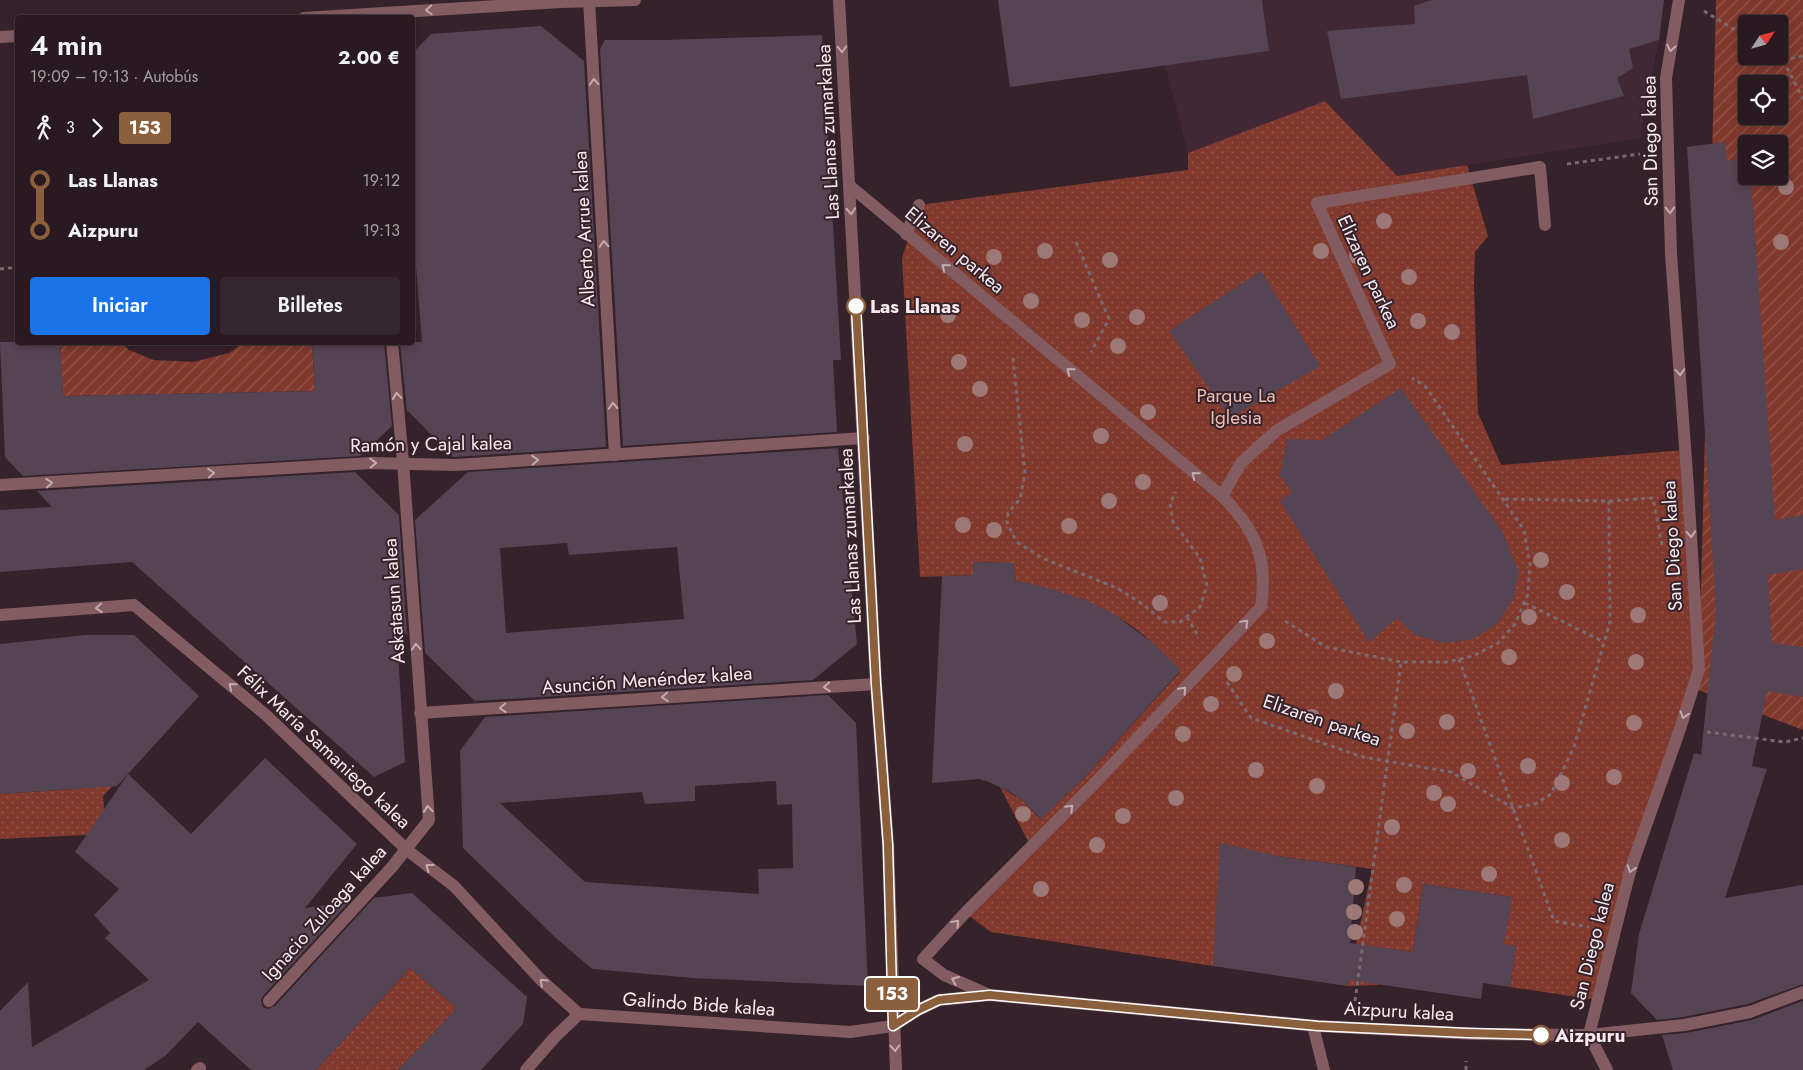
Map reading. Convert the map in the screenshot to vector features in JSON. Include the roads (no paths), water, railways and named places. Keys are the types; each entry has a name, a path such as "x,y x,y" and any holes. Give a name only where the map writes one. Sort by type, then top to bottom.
{"street":[{"path":"379,15 560,2 635,0"},
{"name":"Las Llanas zumarkalea","path":"840,0 876,684 888,845 896,1070"},
{"name":"San Diego kalea","path":"1607,1070 1589,1036 1630,871 1680,728 1698,669 1688,488 1671,254 1668,149 1666,78 1679,0"},
{"name":"Alberto Arrue kalea","path":"589,1 616,455"},
{"path":"0,37 15,36"},
{"name":"Elizaren parkea","path":"1222,496 1240,463 1276,431 1390,364 1316,203 1540,167 1545,225"},
{"name":"Elizaren parkea","path":"850,186 1222,496 1252,532 1261,558 1264,585 1261,606 1095,783 965,913 923,959"},
{"path":"906,234 919,205"},
{"name":"Askatasun kalea","path":"392,345 403,462 429,820 407,850"},
{"name":"Ramón y Cajal kalea","path":"0,486 371,463 456,464 864,438"},
{"name":"Félix María Samaniego kalea","path":"0,615 134,605 266,715 407,850 454,886 540,979 580,1014"},
{"name":"Asunción Menéndez kalea","path":"420,713 876,684"},
{"name":"Ignacio Zuloaga kalea","path":"269,1001 407,850"},
{"name":"Aizpuru kalea","path":"923,959 944,975 990,995"},
{"name":"Aizpuru kalea","path":"893,1026 918,1010 939,1000 990,995 1312,1026 1477,1034 1589,1036 1684,1025 1750,1012 1803,992"},
{"path":"526,1070 554,1038 580,1014"},
{"name":"Galindo Bide kalea","path":"580,1014 850,1032 893,1026"},
{"path":"1312,1026 1324,1070"}],"place":[{"name":"Las Llanas","path":"856,306"},
{"name":"Aizpuru","path":"1541,1035"}],"park label":[{"name":"Parque La Iglesia","path":"1236,406"}]}
